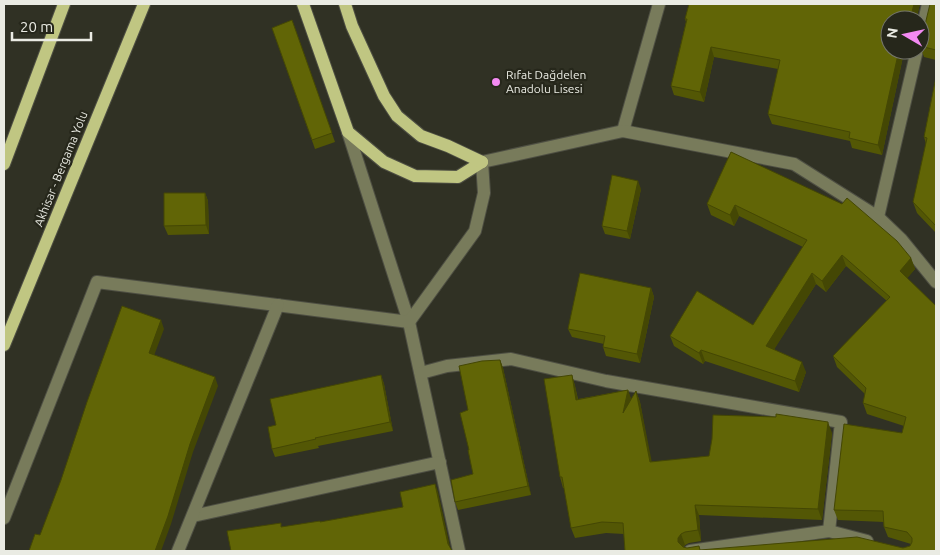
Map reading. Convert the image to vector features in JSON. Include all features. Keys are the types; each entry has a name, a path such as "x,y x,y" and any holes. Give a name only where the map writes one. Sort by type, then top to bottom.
{"main road":[{"path":"4,164 64,4"},
{"name":"Akhisar - Bergama Yolu","path":"4,345 144,4"},
{"path":"303,4 348,132 384,162 415,176 458,177 482,162"},
{"path":"345,4 352,26 384,96 397,116 421,136 482,162"}],"street":[{"path":"623,131 659,4"},
{"path":"878,217 915,60"},
{"path":"410,322 475,231 484,193 482,162 623,131 794,164 878,217 901,239 936,282"},
{"path":"348,132 410,322 459,551"},
{"path":"4,518 97,282 410,322"},
{"path":"178,551 278,305"},
{"path":"421,372 447,366 511,359 606,381 842,422 829,531"},
{"path":"192,516 440,462"},
{"path":"690,551 829,531 882,545"}],"building":[{"path":"689,4 914,4 912,10 880,10 880,60 897,60 878,145 849,138 850,132 768,114 780,60 711,47 700,92 671,86 687,19 685,19"},
{"path":"930,4 936,4 936,50 930,48"},
{"path":"292,20 332,133 312,140 272,28"},
{"path":"936,77 936,226 913,202 927,138 924,137"},
{"path":"731,152 842,204 847,198 897,241 911,258 900,271 936,306 936,551 625,551 623,523 602,522 571,528 562,477 560,477 544,379 572,375 576,400 628,390 623,413 636,391 650,462 709,456 713,415 776,417 776,414 828,422 818,509 695,505 698,530 681,534 678,542 683,547 699,546 700,550 857,537 903,548 910,546 912,542 912,538 907,532 884,527 883,511 834,510 844,424 902,433 906,417 863,403 866,388 833,356 890,297 842,255 822,281 812,273 766,346 802,362 795,381 701,350 699,353 670,336 697,291 753,325 807,240 735,205 730,215 707,204"},
{"path":"612,175 638,181 627,231 602,226"},
{"path":"164,193 205,193 206,225 164,226"},
{"path":"580,273 651,288 637,354 603,347 605,336 568,329"},
{"path":"122,306 161,320 149,353 215,377 190,444 155,551 29,551 35,534 40,535 61,480"},
{"path":"500,360 528,486 455,502 451,480 473,474 460,413 468,410 459,366 482,361"},
{"path":"381,375 390,422 272,449 268,427 276,425 270,399"},
{"path":"435,484 448,544 452,551 231,551 227,531 281,523 281,527 320,522 403,507 400,492"}],"place":[{"name":"Rıfat Dağdelen Anadolu Lisesi","path":"496,82"}]}
